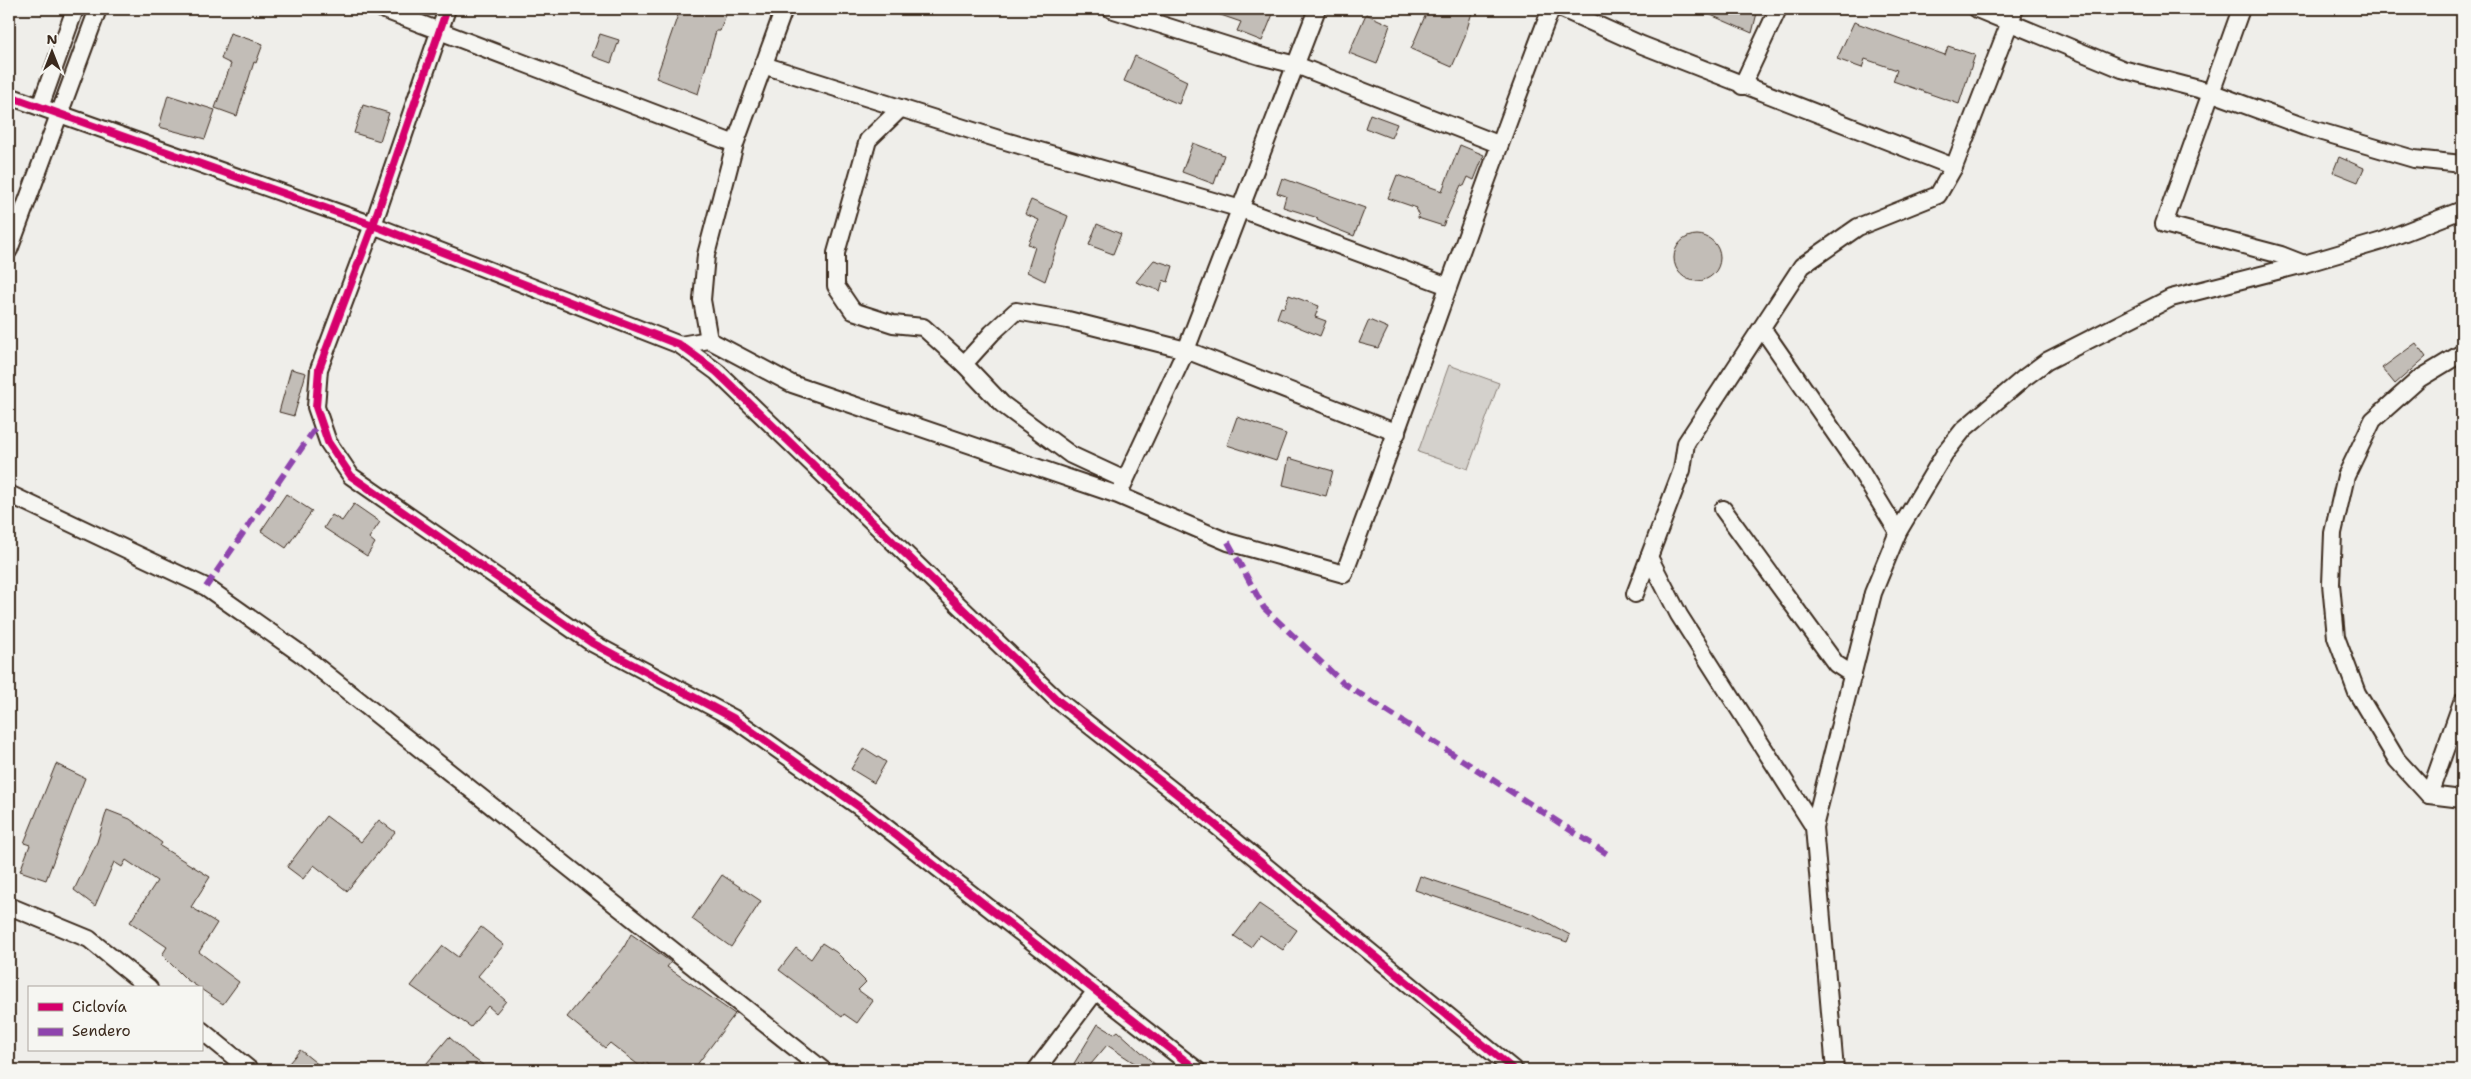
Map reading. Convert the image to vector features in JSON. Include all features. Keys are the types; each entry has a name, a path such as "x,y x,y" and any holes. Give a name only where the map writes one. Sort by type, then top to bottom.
{"street":[{"path":"40,107 75,9"},
{"path":"9,250 98,9"},
{"path":"382,9 735,144"},
{"path":"447,9 373,225 319,369 316,407 328,442 351,476 592,643 733,718 861,808 1095,992 1198,1070"},
{"path":"709,340 702,300 706,255 735,144 784,9"},
{"path":"1111,9 1296,66 1498,144"},
{"path":"1118,495 1186,350 1317,9"},
{"path":"680,344 709,340 792,384 1118,495 1228,542 1344,574 1397,433 1498,144 1550,9"},
{"path":"1562,9 1642,46 1954,168"},
{"path":"1742,86 1778,9"},
{"path":"1977,9 2013,15 2122,69 2210,92 2305,127 2414,159 2462,164"},
{"path":"2241,9 2164,224 2280,255 2304,264"},
{"path":"1635,594 1682,470 1686,442 1802,266 1858,227 1938,196 1954,168 2013,15"},
{"path":"763,65 1002,140 1241,209 1448,286"},
{"path":"9,96 373,225 680,344 717,372 1056,699 1196,809 1514,1070"},
{"path":"901,108 868,140 836,253 836,286 853,311 893,324 923,326 964,364 1002,404 1071,454 1125,480"},
{"path":"1835,1070 1814,827 1872,593 1898,532 1945,453 1964,429 2047,361 2171,298 2304,264 2382,241 2462,210"},
{"path":"964,364 992,332 1016,310 1068,320 1186,350 1397,433"},
{"path":"1762,328 1857,465 1898,532"},
{"path":"2462,353 2419,378 2373,420 2346,476 2333,532 2331,584 2336,637 2357,693 2397,760 2429,795 2462,799"},
{"path":"9,494 206,587 222,598 301,654 823,1070"},
{"path":"1723,509 1836,664 1853,675"},
{"path":"1649,556 1680,615 1814,827"},
{"path":"2429,795 2462,702"},
{"path":"9,906 89,939 147,986"},
{"path":"1036,1070 1095,992"},
{"path":"202,1031 250,1070"}],"shaded area":[{"path":"1449,365 1499,383 1468,469 1418,452"}],"building":[{"path":"680,9 728,9 720,31 716,31 698,94 656,78"},
{"path":"1212,9 1261,9 1273,14 1262,41 1237,31 1241,22 1212,12"},
{"path":"1428,9 1473,9 1464,39 1452,67 1411,49"},
{"path":"1697,9 1758,9 1752,33"},
{"path":"1366,14 1390,25 1377,64 1349,53"},
{"path":"1854,22 1945,55 1948,46 1975,55 1959,104 1893,81 1897,70 1865,59 1862,68 1837,59"},
{"path":"230,33 263,44 256,63 254,62 237,116 215,108 231,64 221,59"},
{"path":"600,34 619,40 611,63 592,56"},
{"path":"1135,56 1187,81 1179,104 1124,81"},
{"path":"168,95 215,110 205,139 159,127"},
{"path":"363,105 389,113 380,141 354,133"},
{"path":"1370,114 1397,124 1391,138 1365,128"},
{"path":"1193,143 1224,155 1214,184 1182,172"},
{"path":"1460,145 1484,155 1474,180 1468,177 1464,186 1461,185 1443,226 1418,218 1417,208 1388,198 1397,175 1442,191"},
{"path":"2339,157 2364,168 2358,182 2333,172"},
{"path":"1282,178 1365,208 1354,236 1317,220 1318,218 1283,207 1286,196 1277,193"},
{"path":"1031,200 1068,216 1045,281 1027,272 1035,247 1028,244 1039,220 1025,214"},
{"path":"1097,224 1121,234 1113,254 1089,245"},
{"path":"1697,235 1710,239 1716,245 1720,258 1716,271 1710,277 1697,281 1684,277 1678,271 1674,258 1678,245 1684,239"},
{"path":"1154,260 1173,266 1168,282 1163,280 1160,291 1136,282"},
{"path":"1289,295 1319,306 1315,317 1326,321 1320,336 1277,318 1281,307 1284,308"},
{"path":"1369,320 1388,328 1378,348 1359,343"},
{"path":"2416,343 2426,357 2395,384 2382,368"},
{"path":"291,369 306,373 294,416 279,412"},
{"path":"1237,417 1286,434 1276,461 1227,445"},
{"path":"1289,458 1333,471 1326,496 1283,485"},
{"path":"286,494 312,511 286,548 261,531"},
{"path":"354,504 380,522 369,538 375,543 367,556 324,528 332,515 342,521"},
{"path":"864,748 886,762 874,783 851,769"},
{"path":"56,764 85,778 46,880 20,871 30,845 24,843"},
{"path":"107,810 130,819 162,843 160,846 210,877 191,907 217,923 199,952 239,982 223,1004 202,990 202,986 196,986 186,979 162,955 167,947 130,922 157,881 126,860 122,867 114,862 95,906 74,890 97,842"},
{"path":"326,816 361,842 379,820 395,832 347,891 314,865 303,879 287,867"},
{"path":"722,875 761,901 731,947 692,919"},
{"path":"1420,876 1533,914 1570,935 1567,942 1415,890"},
{"path":"1259,904 1297,930 1283,950 1260,935 1251,947 1234,936"},
{"path":"481,927 504,945 478,976 506,1001 496,1013 488,1006 471,1027 411,986 443,946 458,957"},
{"path":"631,934 671,962 667,967 735,1014 693,1070 656,1070 645,1062 641,1067 610,1043 605,1048 567,1017 623,949"},
{"path":"822,943 836,952 866,982 858,990 873,1001 857,1023 844,1014 842,1017 779,970 796,948 811,959"},
{"path":"1098,1024 1114,1034 1118,1031 1160,1069 1145,1070 1107,1045 1086,1070 1070,1070"},
{"path":"449,1037 469,1055 490,1070 421,1070"},
{"path":"300,1050 325,1070 298,1070 289,1063"}],"marked path":[{"path":"206,587 321,420"},
{"path":"1228,542 1264,608 1343,683 1609,855"}],"cycle path":[{"path":"447,9 373,225 319,369 316,407 328,442 351,476 592,643 733,718 861,808 1197,1070"},
{"path":"9,96 373,225 680,345 717,372 1056,699 1196,809 1514,1070"}]}
